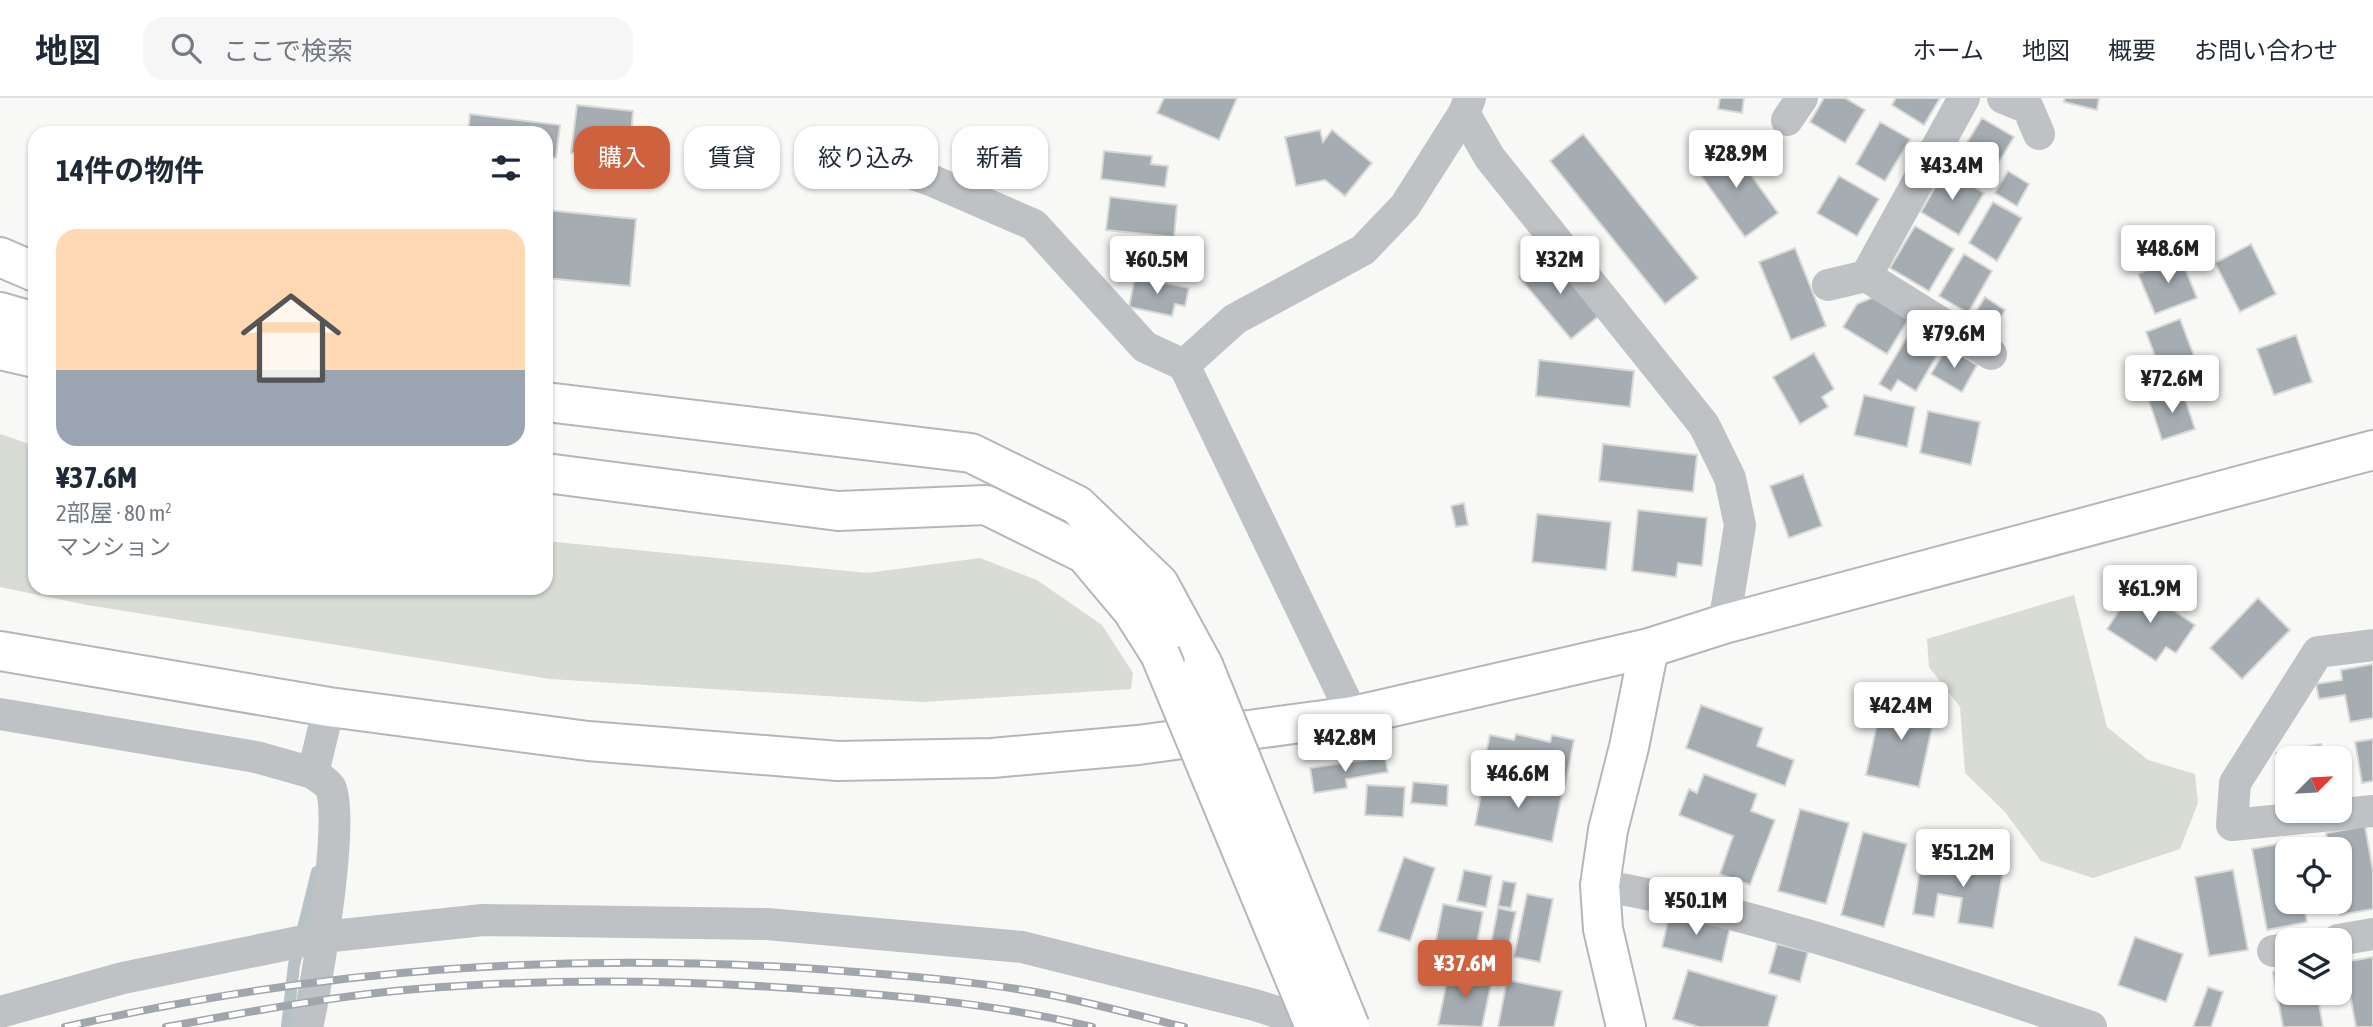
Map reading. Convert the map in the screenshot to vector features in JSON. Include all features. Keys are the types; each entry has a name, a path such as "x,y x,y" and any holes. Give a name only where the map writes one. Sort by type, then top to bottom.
{"main road":[{"path":"0,257 28,269"},
{"path":"0,312 28,320"},
{"path":"0,350 28,356"},
{"path":"553,403 971,453 1077,505 1160,584 1203,665 1350,1027"},
{"path":"0,651 329,707 588,741 838,761 992,758 1098,749 1353,716 1649,648 1724,624 2373,450"},
{"path":"553,474 838,511 986,505 1085,554 1132,610 1160,654 1315,1027"},
{"path":"1626,1027 1603,929 1600,885 1608,830 1629,747 1649,648"}],"street":[{"path":"1866,276 1964,98"},
{"path":"2003,98 2028,108 2039,134"},
{"path":"1184,365 1236,320 1363,250 1405,206 1467,106"},
{"path":"1467,106 1490,158 1704,425 1730,478 1740,525 1724,624"},
{"path":"938,183 1034,225 1145,347 1184,365 1353,716"},
{"path":"1828,285 1866,276 1991,354"},
{"path":"2373,645 2318,652 2235,783 2232,825 2373,811"},
{"path":"313,774 329,707"},
{"path":"0,714 256,757 313,774 330,787 336,813 323,936 307,1027"},
{"path":"1600,885 1669,897 1785,926 2091,1027"},
{"path":"0,1012 123,978 323,936 483,920 767,924 1022,947 1255,1005 1324,1027"},
{"path":"2352,938 2373,934"}],"shaded area":[{"path":"0,434 28,444 28,593 0,587"},
{"path":"553,542 867,573 980,558 1037,580 1102,625 1133,673 1131,689 922,702 550,679 39,595 553,595"},
{"path":"2074,595 2107,727 2148,760 2195,774 2198,803 2180,849 2093,878 2041,861 2005,812 1965,773 1960,707 1929,667 1927,639"}],"building":[{"path":"1164,98 1237,98 1219,140 1157,113"},
{"path":"1720,98 1744,98 1742,113 1718,109"},
{"path":"1824,98 1845,98 1865,110 1845,143 1810,122"},
{"path":"1896,98 1940,98 1924,125 1892,105"},
{"path":"2065,98 2099,98 2097,110 2064,102"},
{"path":"577,105 633,111 632,126 574,126"},
{"path":"470,114 560,125 556,158 553,158 553,126 469,126"},
{"path":"1982,118 2014,137 1992,173 1960,154"},
{"path":"1880,122 1910,139 1885,181 1856,164"},
{"path":"574,129 574,153 571,153"},
{"path":"1320,130 1323,142 1332,130 1372,163 1345,196 1325,180 1296,186 1285,137"},
{"path":"1583,134 1698,278 1665,304 1550,161"},
{"path":"1728,143 1778,213 1745,237 1695,167"},
{"path":"1104,151 1152,156 1151,164 1168,166 1165,187 1101,179"},
{"path":"1945,170 1984,193 1959,235 1921,212"},
{"path":"2008,171 2029,184 2017,206 1995,193"},
{"path":"1839,176 1879,199 1857,236 1817,213"},
{"path":"1110,197 1177,205 1174,237 1106,230"},
{"path":"1993,202 2022,218 1997,261 1969,243"},
{"path":"553,211 636,219 630,286 553,279"},
{"path":"1915,226 1954,249 1929,291 1890,268"},
{"path":"2251,244 2276,294 2240,312 2215,263"},
{"path":"1795,248 1826,326 1791,340 1759,262"},
{"path":"1549,253 1600,315 1571,339 1519,277"},
{"path":"1964,254 1992,271 1968,313 1939,296"},
{"path":"2180,256 2197,298 2155,314 2138,274"},
{"path":"1135,277 1189,288 1185,306 1175,304 1172,316 1129,307"},
{"path":"1874,297 1909,318 1887,354 1843,327 1857,304"},
{"path":"1985,297 2005,310 1991,335 1970,322"},
{"path":"2180,319 2194,356 2160,369 2146,332"},
{"path":"1910,332 1940,350 1916,391 1898,380 1891,391 1879,384"},
{"path":"2296,335 2312,382 2274,395 2257,349"},
{"path":"1947,347 1977,365 1962,392 1931,374"},
{"path":"1814,353 1834,389 1822,397 1828,407 1800,424 1773,377"},
{"path":"1539,360 1634,371 1630,407 1536,396"},
{"path":"2182,390 2195,429 2162,440 2149,401"},
{"path":"1864,395 1915,407 1907,447 1854,435"},
{"path":"1928,411 1980,422 1971,465 1920,453"},
{"path":"1603,444 1697,455 1693,492 1599,481"},
{"path":"1803,474 1822,526 1789,538 1770,486"},
{"path":"1464,503 1468,525 1456,527 1451,506"},
{"path":"1638,510 1707,518 1702,566 1678,563 1676,577 1632,571"},
{"path":"1537,514 1611,522 1606,570 1532,562"},
{"path":"2156,567 2169,575 2156,594 2144,586"},
{"path":"2136,585 2195,625 2176,653 2166,647 2156,661 2107,629"},
{"path":"2258,598 2290,630 2242,679 2210,648"},
{"path":"2373,664 2373,718 2350,722 2345,695 2319,699 2316,684 2342,680 2341,670"},
{"path":"1883,697 1936,709 1919,787 1866,775"},
{"path":"1701,705 1763,728 1757,746 1794,760 1785,786 1686,748"},
{"path":"1516,734 1550,742 1552,735 1574,740 1565,785 1483,766 1490,735 1514,740"},
{"path":"2373,739 2373,781 2362,783 2355,742"},
{"path":"1385,757 1388,772 1346,779 1347,788 1314,793 1310,768"},
{"path":"1704,774 1757,794 1751,811 1775,820 1750,885 1720,874 1733,836 1679,815 1689,789 1697,793"},
{"path":"1484,778 1562,794 1552,842 1475,825"},
{"path":"1413,782 1448,785 1447,806 1411,803"},
{"path":"1367,785 1405,787 1403,817 1365,815"},
{"path":"1800,809 1849,823 1826,904 1778,891"},
{"path":"2365,826 2373,871 2373,909 2352,913 2352,837 2327,837 2326,833"},
{"path":"1863,832 1907,844 1884,927 1841,915"},
{"path":"2275,845 2275,914 2305,914 2307,922 2267,930 2252,849"},
{"path":"1969,854 2005,860 1993,928 1958,923 1962,898 1938,894 1934,917 1913,914 1921,862 1967,869"},
{"path":"1404,857 1435,868 1410,941 1378,931"},
{"path":"1464,870 1492,876 1486,907 1457,901"},
{"path":"2233,870 2248,950 2209,956 2195,877"},
{"path":"1503,881 1516,883 1511,908 1498,906"},
{"path":"1527,894 1553,899 1540,962 1514,957"},
{"path":"1443,904 1483,912 1475,954 1435,945"},
{"path":"1498,908 1516,912 1506,958 1489,954"},
{"path":"1670,912 1730,927 1722,962 1662,947"},
{"path":"2135,937 2183,954 2166,1002 2118,985"},
{"path":"1777,944 1808,952 1800,982 1769,973"},
{"path":"2373,957 2373,1027 2356,1027 2352,1005 2352,961"},
{"path":"1688,970 1777,996 1768,1027 1699,1027 1673,1019"},
{"path":"1449,971 1492,979 1482,1027 1438,1025"},
{"path":"1507,980 1562,991 1554,1027 1498,1027"},
{"path":"2208,987 2223,992 2211,1027 2193,1027"},
{"path":"2279,1005 2319,1005 2323,1027 2283,1027"}],"waterway":[{"path":"287,1027 294,965 317,872"}],"railway":[{"path":"65,1027 161,1007 352,978 446,969 636,963 831,970 969,983 1051,995 1184,1027"},
{"path":"166,1027 275,1007 422,988 598,981 737,985 896,996 994,1008 1092,1027"}]}
